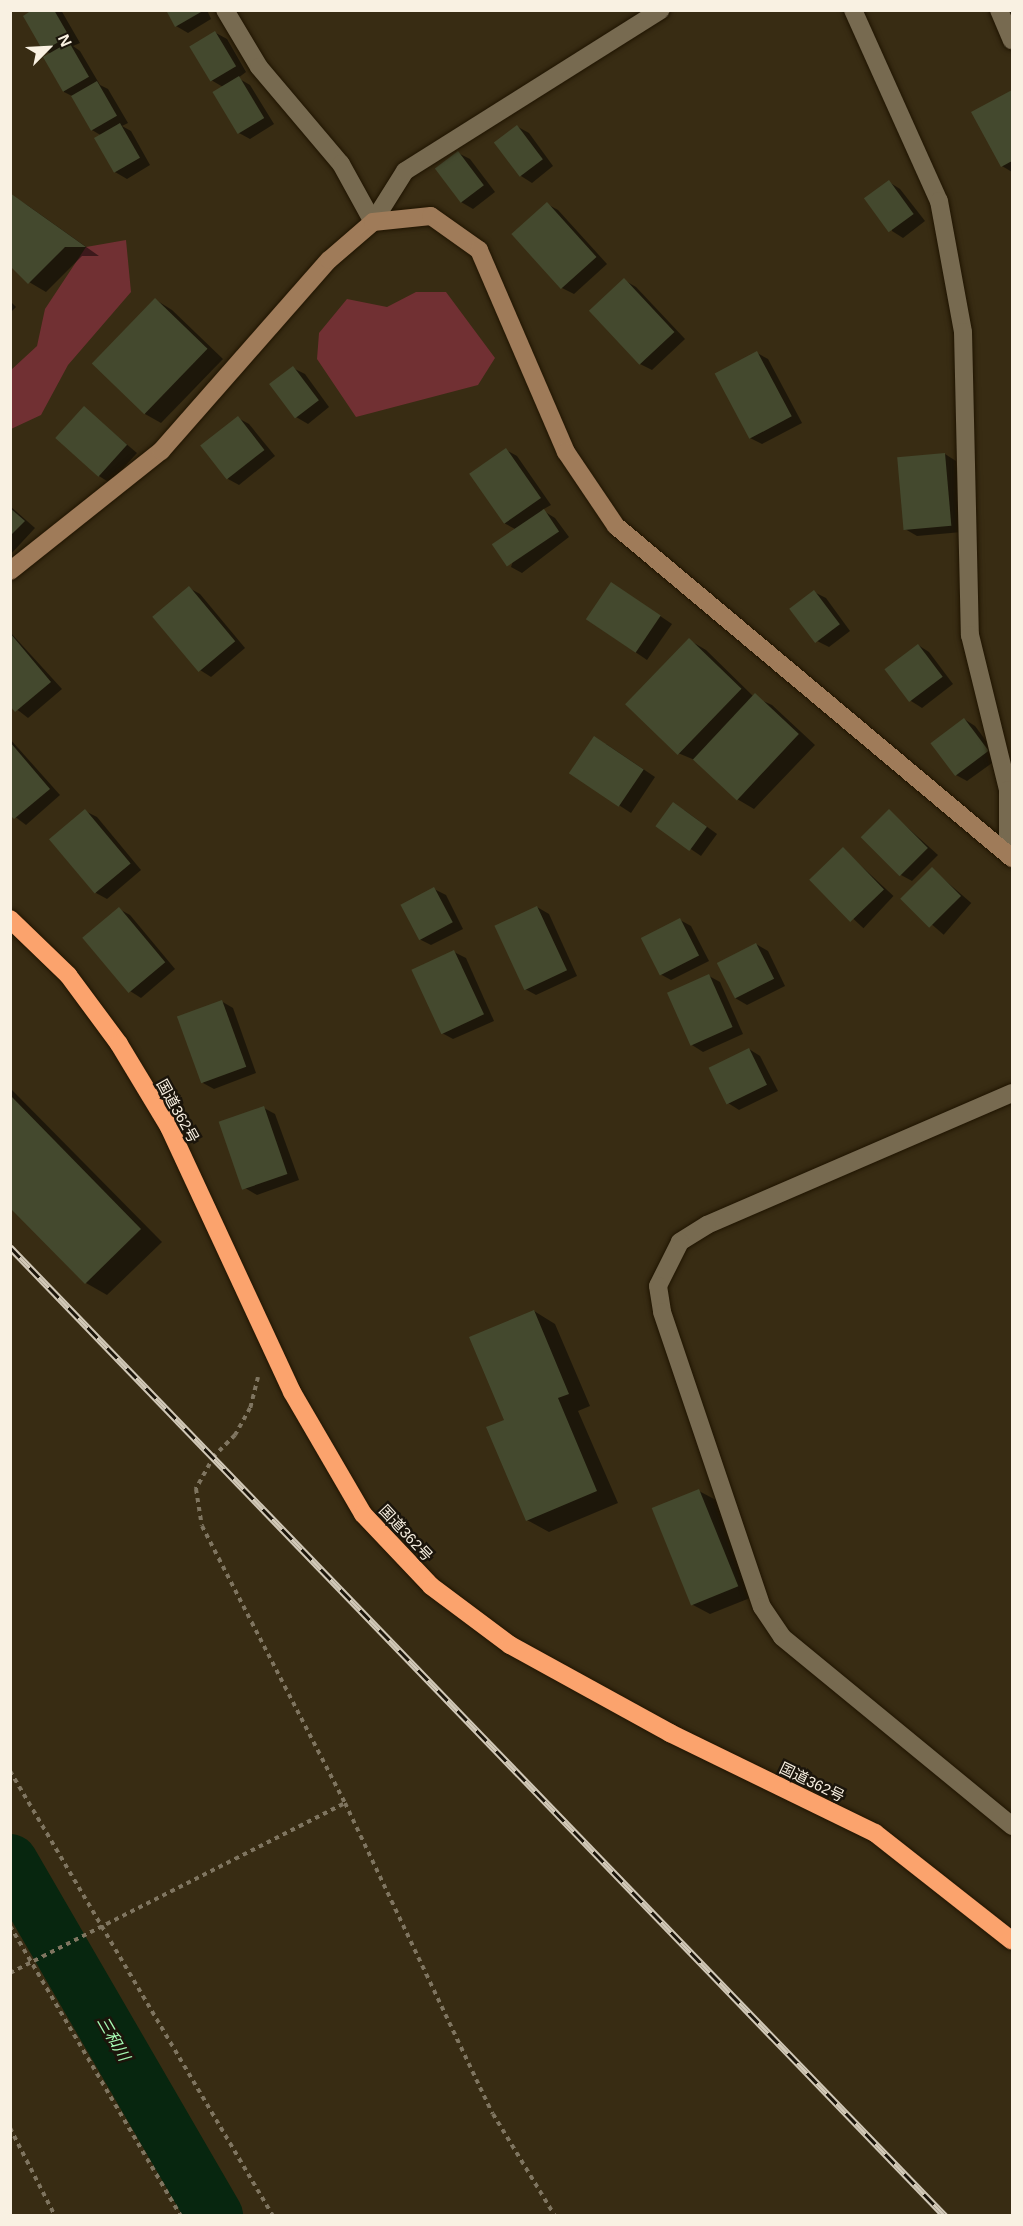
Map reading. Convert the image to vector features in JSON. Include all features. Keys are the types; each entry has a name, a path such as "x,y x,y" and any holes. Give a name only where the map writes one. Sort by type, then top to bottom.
{"highway":[{"name":"国道362号","path":"10,918 68,975 119,1044 169,1127 292,1392 363,1514 430,1586 510,1646 670,1733 875,1833 1012,1941"}],"street":[{"path":"225,10 259,67 341,164 373,222"},
{"path":"10,571 161,451 329,260 373,222 405,171 661,10"},
{"path":"853,10 939,201 963,332 970,635 1008,790 1010,857"},
{"path":"999,10 1012,40"},
{"path":"373,222 432,216 479,250 566,452 616,526 1010,857"},
{"path":"1012,1093 707,1225 680,1242 658,1286 662,1312 762,1607 783,1637 1012,1826"}],"path":[{"path":"268,1339 250,1408 236,1435 214,1456 196,1489 202,1526 345,1803 493,2114 555,2216"},
{"path":"10,1771 104,1924 273,2216"},
{"path":"10,1973 33,1964 95,1928 345,1803"},
{"path":"10,1926 181,2216"},
{"path":"10,2128 55,2216"}],"shaded area":[{"path":"126,240 131,292 68,365 41,415 11,429 11,370 37,346 45,309 86,247"},
{"path":"416,292 446,292 495,358 478,385 356,417 317,359 319,333 347,299 387,307"}],"building":[{"path":"32,10 54,10 69,36 43,51 23,16"},
{"path":"166,10 200,10 201,12 175,27"},
{"path":"215,31 236,66 210,82 189,46"},
{"path":"69,42 89,77 63,92 43,57"},
{"path":"239,76 264,118 238,134 212,92"},
{"path":"97,81 117,116 91,131 71,96"},
{"path":"1012,90 1012,161 1001,167 971,112"},
{"path":"120,123 140,158 114,173 94,138"},
{"path":"517,125 543,159 520,177 494,142"},
{"path":"458,151 484,185 461,203 435,168"},
{"path":"889,180 914,214 889,232 864,198"},
{"path":"10,193 86,247 65,247 28,284 10,266"},
{"path":"547,202 597,257 561,289 511,234"},
{"path":"624,278 674,332 639,365 589,311"},
{"path":"155,298 208,349 144,414 92,363"},
{"path":"757,351 792,416 749,439 715,374"},
{"path":"293,366 319,400 295,418 269,384"},
{"path":"84,406 127,445 98,477 55,438"},
{"path":"238,416 264,450 227,479 200,446"},
{"path":"506,448 541,498 504,524 469,474"},
{"path":"945,453 951,526 904,530 897,457"},
{"path":"10,508 25,521 10,536"},
{"path":"544,509 559,531 507,567 492,544"},
{"path":"611,582 661,616 636,653 586,619"},
{"path":"189,586 235,641 199,672 152,617"},
{"path":"814,590 840,624 815,643 789,609"},
{"path":"10,633 51,682 15,712 10,706"},
{"path":"689,638 742,689 678,755 625,704"},
{"path":"918,644 943,677 909,702 884,669"},
{"path":"755,693 799,734 737,800 693,760"},
{"path":"964,718 989,751 955,776 930,743"},
{"path":"594,736 644,770 619,807 569,773"},
{"path":"10,742 50,789 14,819 10,815"},
{"path":"673,802 707,827 689,851 655,826"},
{"path":"85,809 131,863 95,894 49,839"},
{"path":"889,809 928,848 900,876 861,837"},
{"path":"843,847 884,889 850,922 809,880"},
{"path":"932,867 961,896 929,928 900,899"},
{"path":"434,887 453,922 419,940 400,905"},
{"path":"537,906 567,970 524,990 494,926"},
{"path":"119,907 165,962 129,993 82,938"},
{"path":"680,918 699,955 660,975 641,938"},
{"path":"756,943 774,979 735,999 717,963"},
{"path":"454,950 484,1014 441,1034 411,970"},
{"path":"709,974 733,1027 691,1046 667,993"},
{"path":"222,1000 246,1067 201,1083 177,1016"},
{"path":"749,1048 767,1085 727,1105 709,1068"},
{"path":"10,1095 141,1229 85,1284 10,1208"},
{"path":"264,1106 287,1174 242,1190 219,1122"},
{"path":"534,1310 569,1394 558,1398 597,1491 526,1521 486,1427 504,1420 469,1337"},
{"path":"699,1489 738,1586 691,1605 652,1508"}],"waterway":[{"name":"三和川","path":"10,1862 215,2216"}],"railway":[{"path":"10,1247 945,2216"}]}
